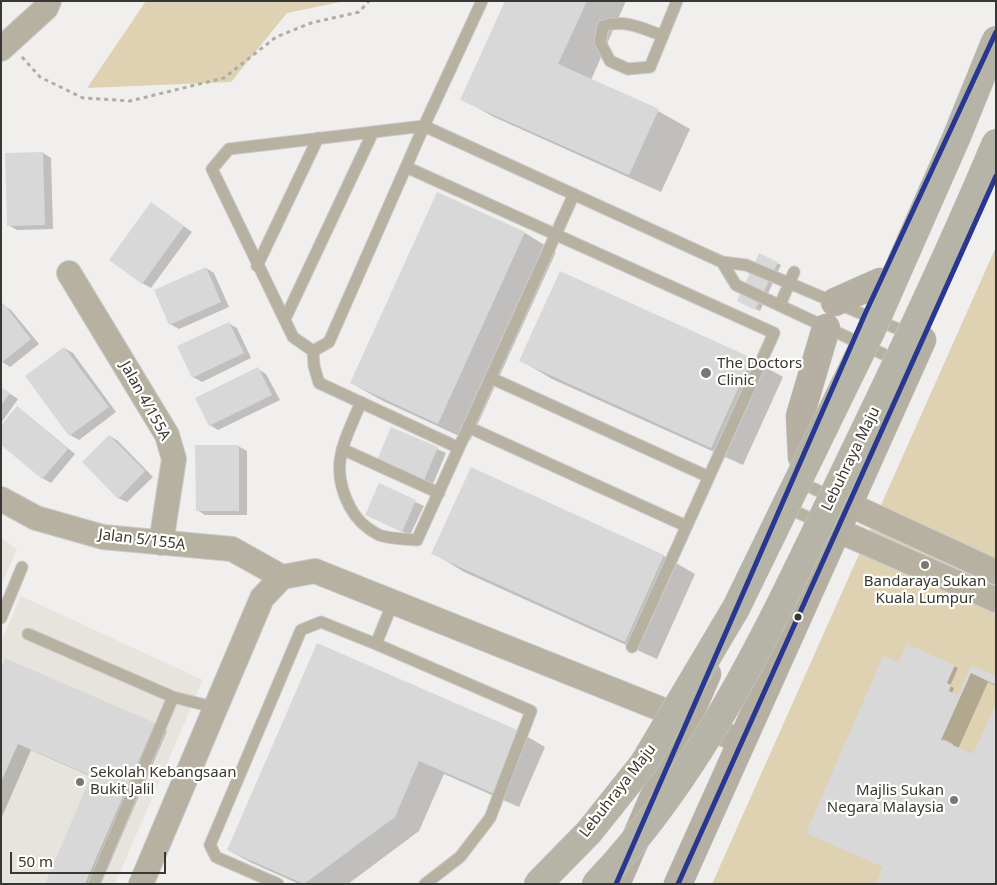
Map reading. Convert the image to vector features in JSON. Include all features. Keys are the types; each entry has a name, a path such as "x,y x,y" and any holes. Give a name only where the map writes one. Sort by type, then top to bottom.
{"highway":[{"name":"Lebuhraya Maju","path":"538,884 589,832 644,764 736,608 872,329 957,136 996,40"},
{"name":"Lebuhraya Maju","path":"596,884 665,801 707,738 746,673 776,616 911,335 996,143"}],"main road":[{"path":"616,884 865,314 996,31"},
{"path":"678,884 837,530 858,509 910,366 996,176"},
{"path":"835,302 880,282"},
{"path":"798,468 800,416 826,328"}],"street":[{"path":"5,45 46,8 49,1"},
{"name":"Jalan 4/155A","path":"69,273 167,435 174,459 161,542"},
{"name":"Jalan 5/155A","path":"1,499 36,518 103,537 232,549 282,577"},
{"path":"858,509 996,572"},
{"path":"837,530 996,600"},
{"path":"140,884 262,598 282,577 315,571 741,741"}],"lane":[{"path":"314,350 329,342 424,126 482,1"},
{"path":"663,36 631,24 616,22 603,26 600,42 610,61 628,69 650,67 663,36 677,1"},
{"path":"314,350 293,337 257,266 212,169 229,149 424,126 722,262 746,265 792,278 835,302 922,340"},
{"path":"285,319 373,132"},
{"path":"257,266 318,138"},
{"path":"406,167 774,334 632,647"},
{"path":"361,402 342,449 338,471 343,495 358,522 381,536 417,540 574,194"},
{"path":"722,262 736,285 910,366"},
{"path":"780,305 792,278"},
{"path":"314,350 314,366 319,383 459,448"},
{"path":"491,378 709,477"},
{"path":"468,427 686,526"},
{"path":"342,449 438,493"},
{"path":"798,468 858,509"},
{"path":"781,506 837,530"},
{"path":"1,618 4,604 22,567"},
{"path":"376,644 392,602"},
{"path":"278,884 216,857 210,845 301,630 321,622 531,712 490,818 460,857 425,884"},
{"path":"28,634 173,697 216,708"},
{"path":"94,884 173,697"}],"path":[{"path":"5,45 40,77 83,98 130,101 224,78 276,37 311,22 359,12 370,1"}],"shaded area":[{"path":"146,1 345,1 287,13 231,82 87,88"},
{"name":"Bandaraya Sukan Kuala Lumpur","path":"996,247 996,884 712,884"},
{"path":"1,538 17,549 1,586"},
{"name":"Sekolah Kebangsaan Bukit Jalil","path":"21,596 203,680 115,884 1,884 1,641"}],"building":[{"path":"505,1 587,1 558,64 659,109 629,175 460,100"},
{"path":"43,152 45,225 7,226 5,153"},
{"path":"437,192 525,232 438,424 350,383"},
{"path":"151,202 184,226 142,284 109,260"},
{"path":"759,253 778,262 755,310 737,301"},
{"path":"206,267 221,302 169,325 154,290"},
{"path":"560,271 752,358 711,448 519,361"},
{"path":"3,303 31,339 1,363 1,304"},
{"path":"229,322 244,353 192,378 177,346"},
{"path":"64,347 109,407 69,436 25,376"},
{"path":"258,367 272,395 209,426 195,398"},
{"path":"1,387 10,393 1,406"},
{"path":"17,406 68,449 42,479 1,445 1,425"},
{"path":"391,427 438,447 424,480 377,460"},
{"path":"109,435 145,471 118,499 82,462"},
{"path":"195,445 239,445 239,511 196,511"},
{"path":"471,467 664,555 625,642 431,554"},
{"path":"379,483 416,500 402,532 365,515"},
{"path":"317,643 522,732 495,794 419,761 395,817 304,884 227,850"},
{"path":"907,644 955,665 947,683 951,685 949,691 958,695 971,665 996,676 996,685 971,673 941,740 973,754 996,703 996,884 876,884 883,867 806,833 883,656 899,662"},
{"path":"5,658 155,723 85,884 45,884 91,776 18,744 1,782 1,668"}],"transit line":[{"path":"616,884 865,314 996,32"},
{"path":"678,884 996,176"}],"place":[{"name":"The Doctors Clinic","path":"706,373"},
{"name":"Bandaraya Sukan Kuala Lumpur","path":"925,565"},
{"name":"Sekolah Kebangsaan Bukit Jalil","path":"80,782"},
{"name":"Majlis Sukan Negara Malaysia","path":"954,800"}]}
